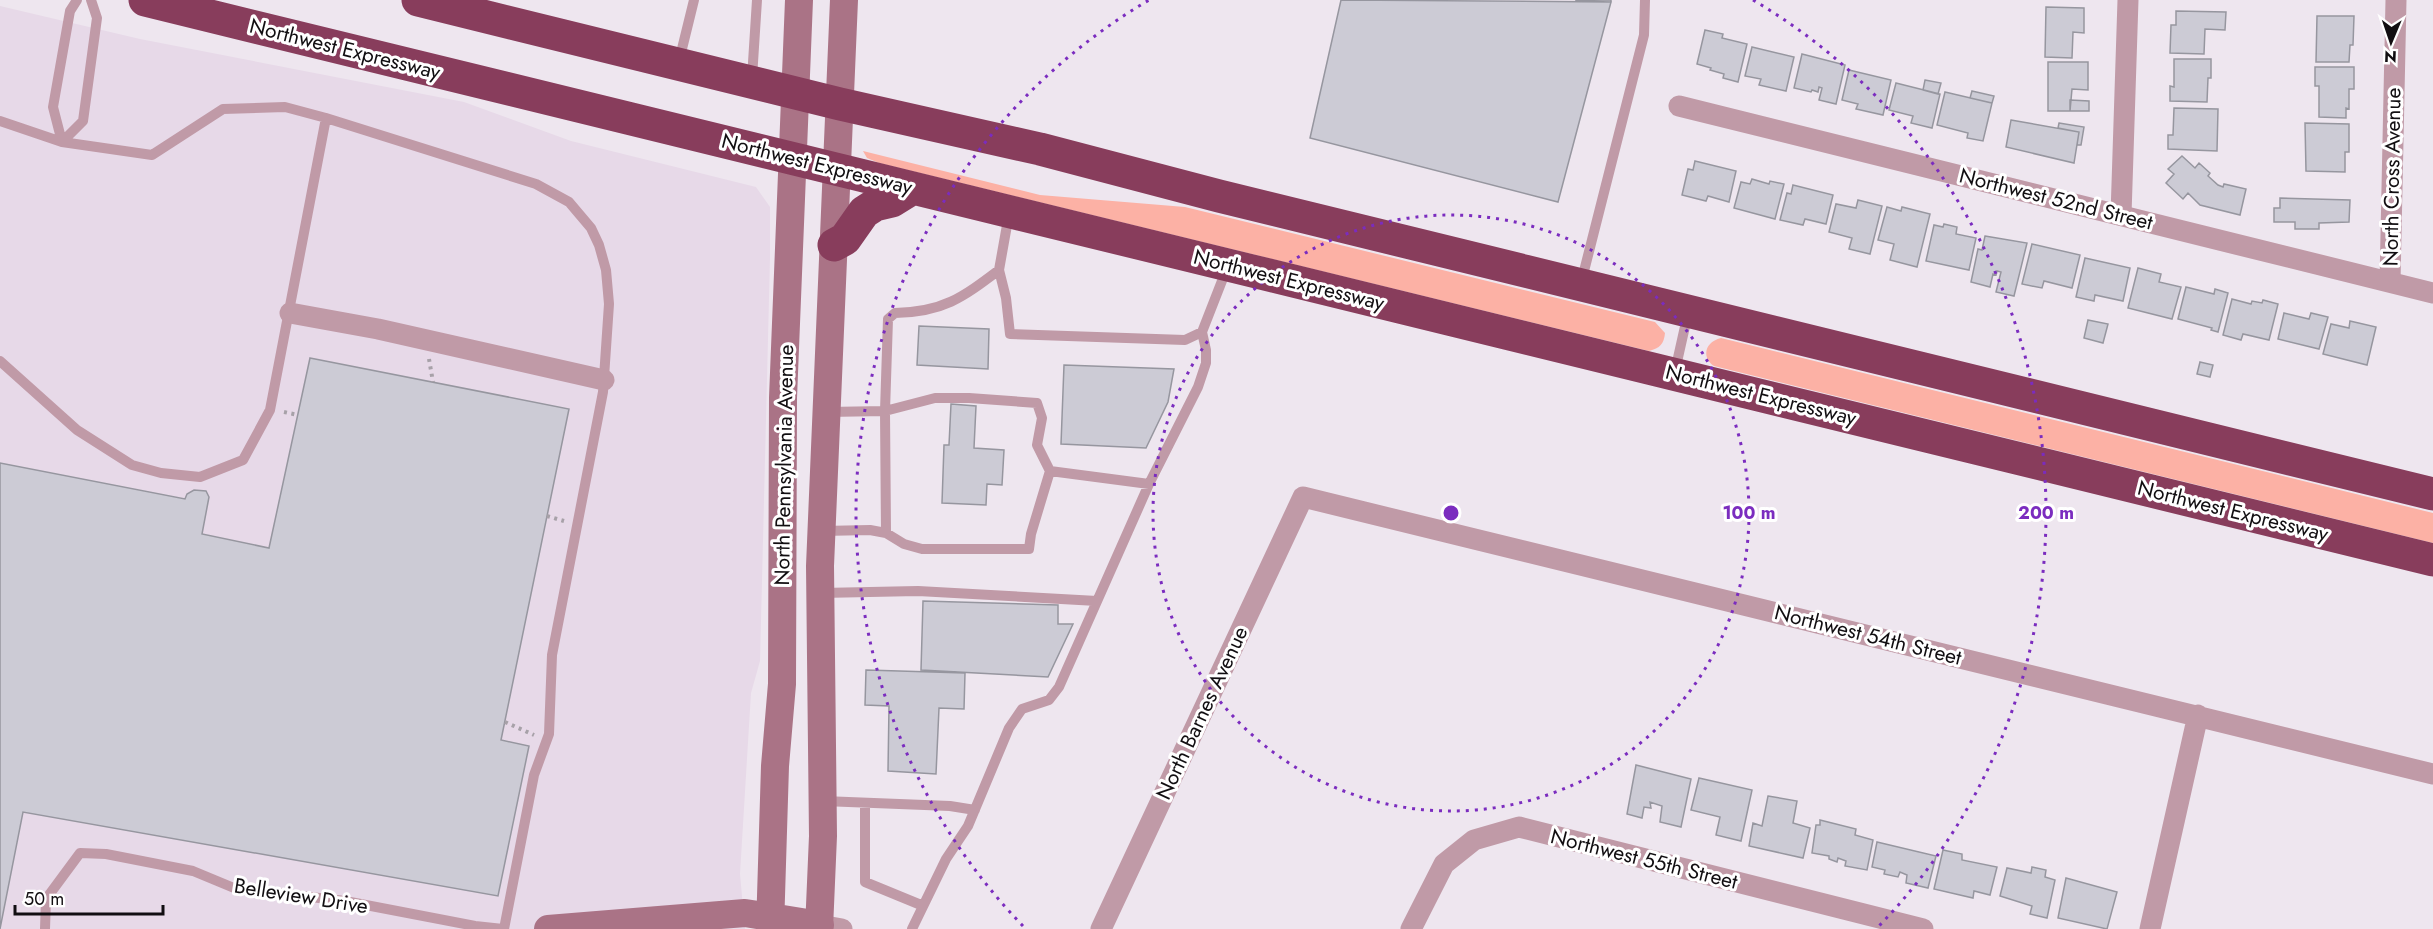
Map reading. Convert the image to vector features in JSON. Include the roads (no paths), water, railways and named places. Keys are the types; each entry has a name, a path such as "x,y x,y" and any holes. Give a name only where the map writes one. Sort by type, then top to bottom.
{"highway":[{"name":"Northwest Expressway","path":"145,0 2433,560"},
{"path":"418,0 840,104 1040,149 1220,196 2433,494"},
{"path":"834,245 845,239 864,212 875,205 892,201 913,188"}],"main road":[{"name":"North Pennsylvania Avenue","path":"772,925 775,766 782,684 783,398 799,0"},
{"name":"North Pennsylvania Avenue","path":"827,928 822,801 820,593 844,0"},
{"path":"548,929 745,913 772,925 827,928"}],"street":[{"path":"2121,215 2128,0"},
{"name":"North Cross Avenue","path":"2390,282 2396,0"},
{"name":"Northwest 52nd Street","path":"1680,106 2433,293"},
{"path":"290,313 387,331 604,380"},
{"name":"Northwest 54th Street","path":"1303,497 2433,774"},
{"name":"North Barnes Avenue","path":"1101,929 1303,497"},
{"path":"2150,929 2198,715"},
{"name":"Northwest 55th Street","path":"1411,929 1444,864 1474,840 1519,827 1923,929"}],"lane":[{"path":"62,142 53,107 70,11 77,0"},
{"path":"62,142 83,121 97,18 91,0"},
{"path":"678,64 694,0"},
{"path":"752,82 757,0"},
{"path":"1580,284 1644,35 1646,0"},
{"path":"0,121 62,142 152,155 223,109 285,107 510,174 536,184 569,202 591,228 603,256 609,304 604,380 552,655 549,734 534,775 504,929"},
{"path":"0,361 77,430 132,465 161,473 200,477 243,460 270,410 326,118"},
{"path":"1009,211 999,270 1010,334 1185,340 1202,332"},
{"path":"912,929 921,905 946,859 968,826 1009,728 1022,709 1049,700 1059,687 1149,484 1198,387 1206,363 1202,332 1229,265"},
{"path":"886,533 885,411 888,319 895,313 921,312 945,306 974,290 999,270"},
{"path":"1674,374 1689,310"},
{"path":"822,531 870,530 886,533 904,544 922,549 1029,549 1031,534 1050,471 1037,445 1041,418 1037,403 935,398 885,411 828,412"},
{"path":"1050,471 1149,484"},
{"path":"820,593 918,591 1097,601"},
{"path":"822,801 950,806 975,810"},
{"path":"865,803 865,882 921,905"},
{"name":"Belleview Drive","path":"45,929 46,899 80,853 106,854 193,871 234,888 345,901 475,926 504,929"}]}
